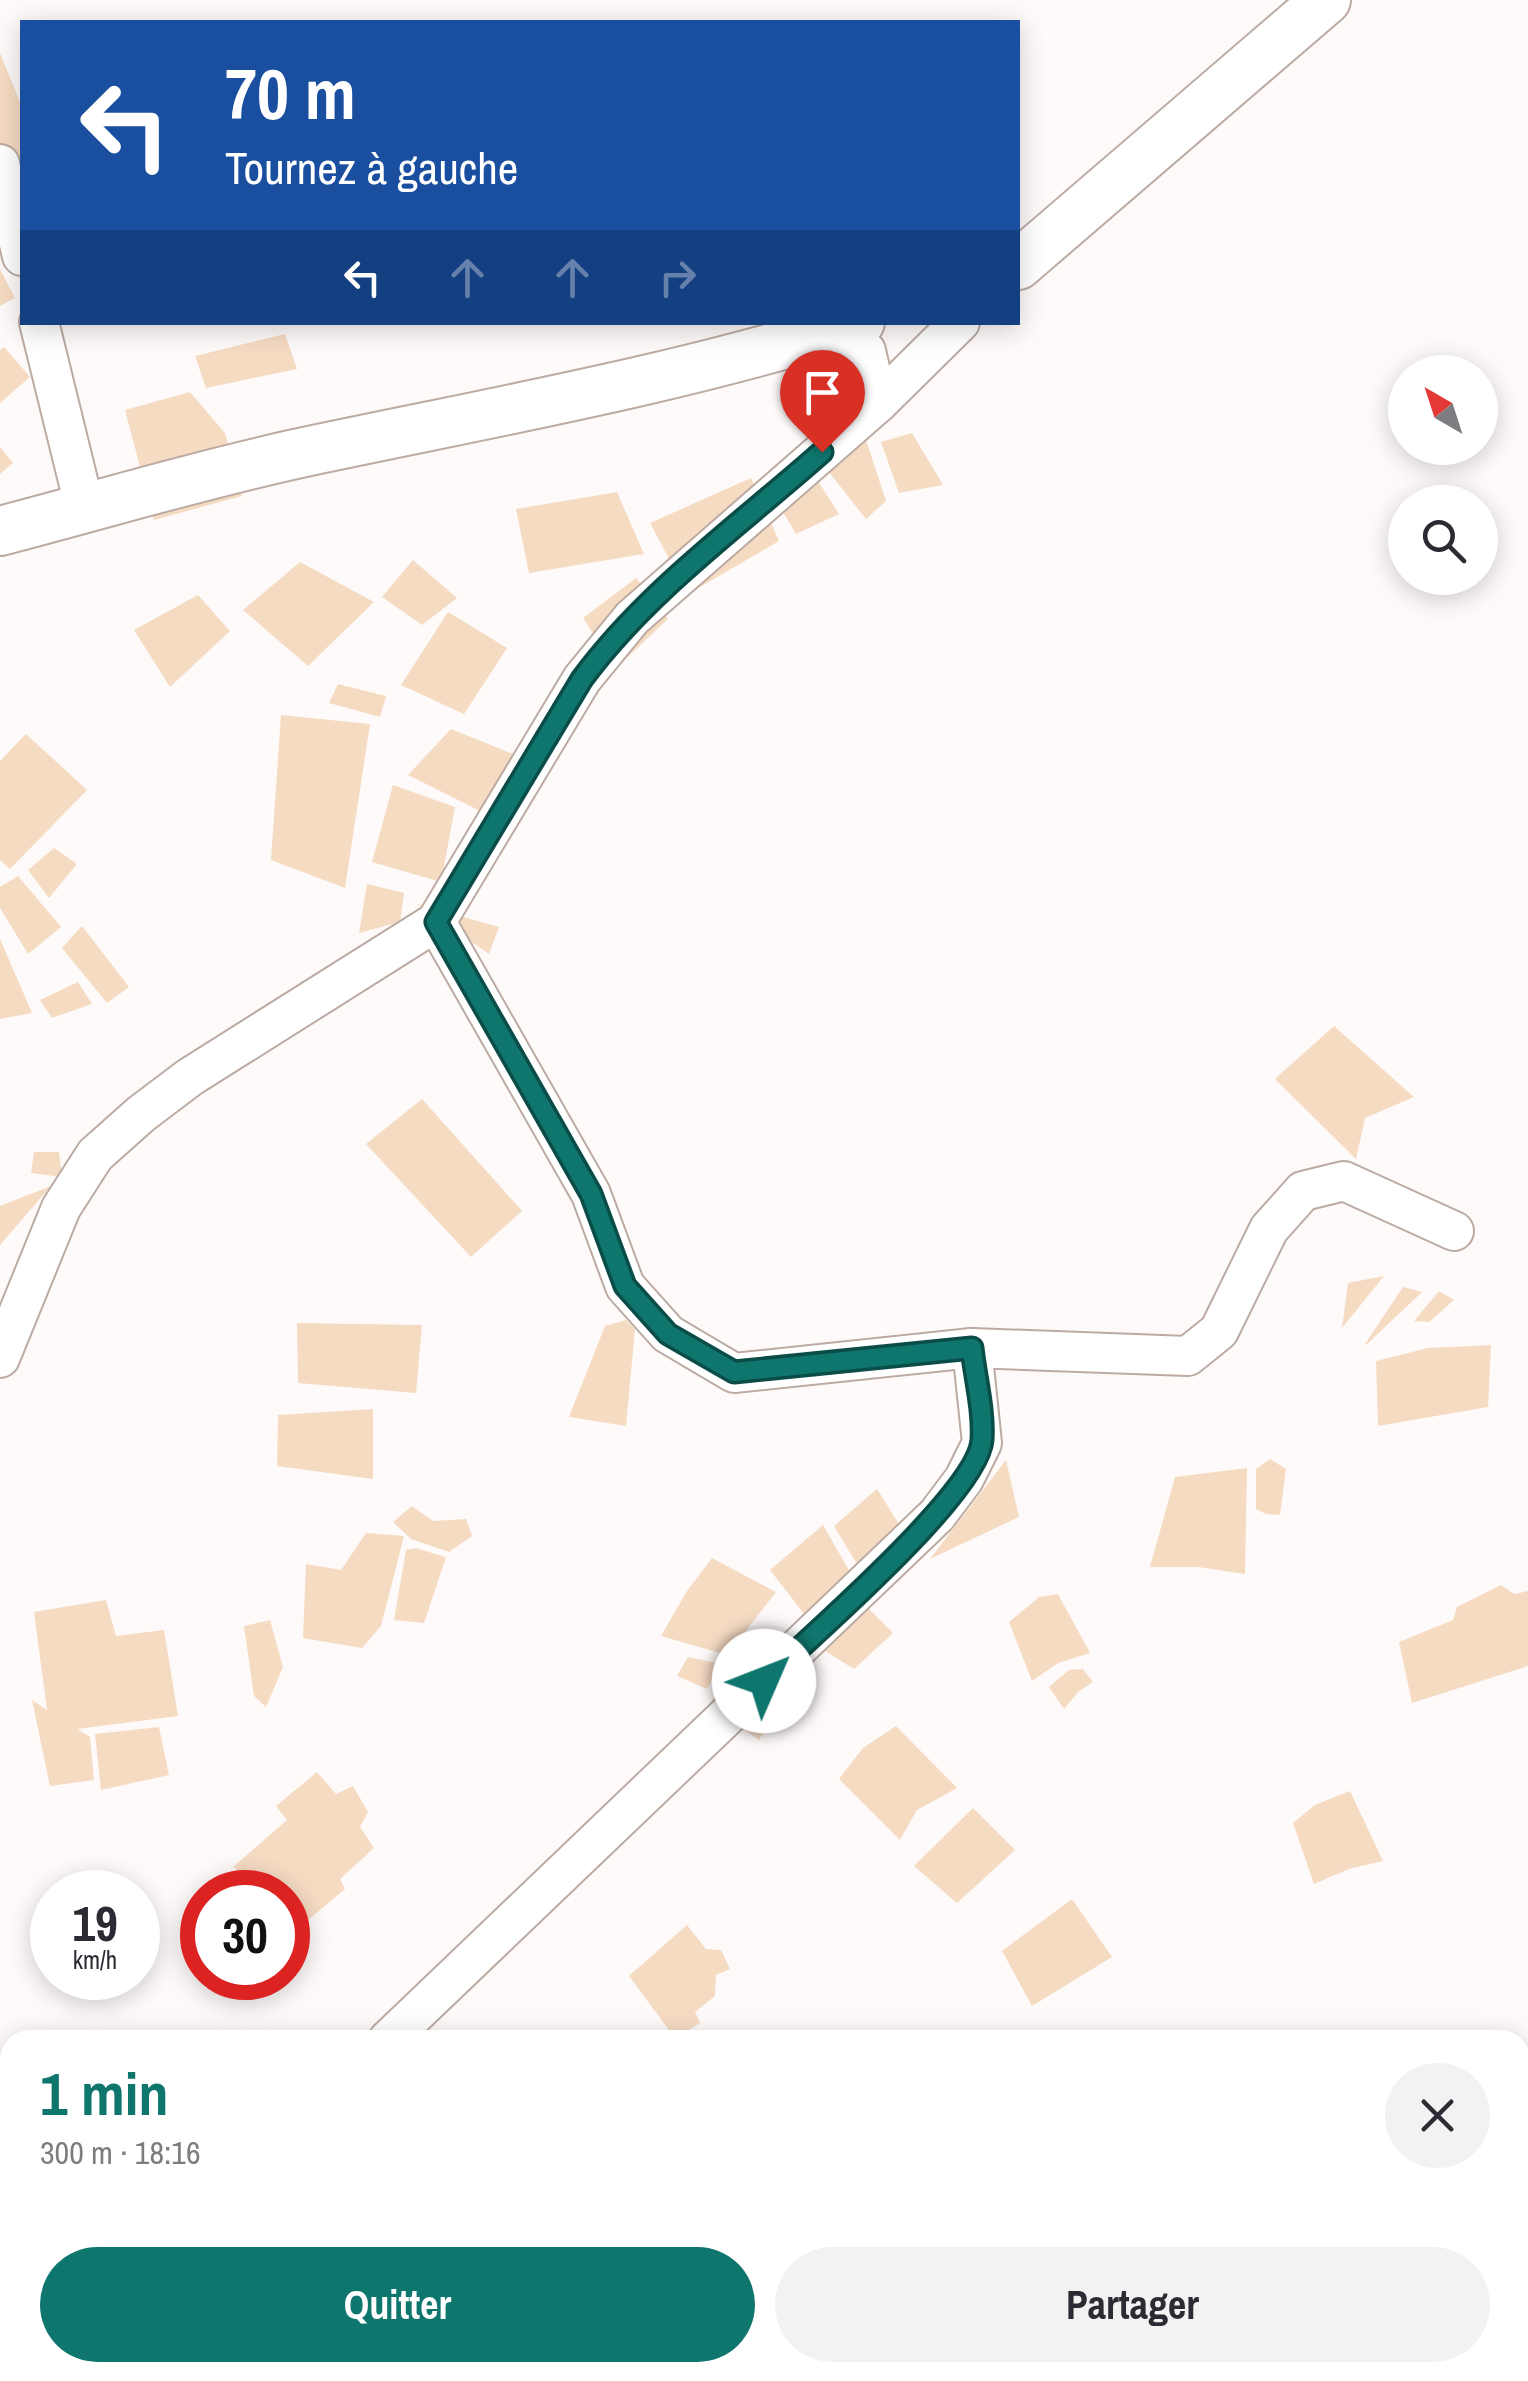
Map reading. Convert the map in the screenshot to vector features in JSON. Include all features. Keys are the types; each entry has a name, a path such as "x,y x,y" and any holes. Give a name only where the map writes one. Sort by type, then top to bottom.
{"street":[{"path":"1020,263 1326,0"},
{"path":"0,164 20,248"},
{"path":"40,325 84,509"},
{"path":"0,531 296,454 599,392 772,350 851,325 866,351 878,403"},
{"path":"0,1358 62,1208 95,1156 190,1077 436,922 582,679 603,651 632,618 878,403 957,325"},
{"path":"436,922 591,1194 625,1286 668,1334 734,1372 972,1348 1188,1356 1219,1331 1268,1229 1303,1191 1344,1181 1454,1231"},
{"path":"398,2030 937,1516 964,1478 982,1442 972,1348"}],"building":[{"path":"0,53 20,102 20,182 0,187"},
{"path":"0,269 15,298 0,306"},
{"path":"285,334 297,369 206,388 195,356"},
{"path":"4,347 30,377 0,403 0,350"},
{"path":"190,392 225,433 242,496 154,520 125,410"},
{"path":"912,433 943,485 899,493 881,442"},
{"path":"864,434 886,501 866,519 809,447"},
{"path":"0,447 13,463 0,474"},
{"path":"803,458 839,514 796,534 765,482"},
{"path":"751,478 779,541 688,594 650,523"},
{"path":"617,492 644,554 529,573 516,509"},
{"path":"413,560 457,598 422,625 382,597"},
{"path":"300,562 374,602 308,666 243,610"},
{"path":"636,578 668,619 616,668 583,618"},
{"path":"198,595 230,631 170,687 134,630"},
{"path":"448,612 507,648 464,714 401,685"},
{"path":"338,684 386,696 380,717 329,703"},
{"path":"281,715 370,724 345,888 271,860"},
{"path":"451,729 518,756 488,815 408,775"},
{"path":"26,734 87,790 10,869 0,860 0,761"},
{"path":"393,785 455,807 441,882 372,862"},
{"path":"54,848 77,864 49,898 28,870"},
{"path":"18,876 61,927 28,954 0,908 0,887"},
{"path":"367,884 404,893 400,922 359,933"},
{"path":"417,904 499,927 489,954"},
{"path":"82,926 129,987 107,1003 62,948"},
{"path":"0,939 32,1013 0,1019"},
{"path":"78,982 92,1004 52,1018 40,1000"},
{"path":"1334,1026 1414,1097 1365,1118 1356,1159 1275,1079"},
{"path":"422,1099 522,1211 471,1257 366,1144"},
{"path":"34,1152 59,1152 62,1177 31,1173"},
{"path":"51,1186 0,1245 0,1206"},
{"path":"1384,1276 1342,1328 1348,1283"},
{"path":"1403,1287 1422,1292 1366,1345 1365,1344"},
{"path":"1439,1291 1454,1300 1429,1322 1414,1321"},
{"path":"626,1320 635,1329 626,1426 569,1417 605,1326"},
{"path":"297,1323 422,1325 416,1393 298,1383"},
{"path":"1491,1345 1488,1407 1378,1426 1376,1361 1428,1348"},
{"path":"373,1409 373,1479 277,1466 278,1415"},
{"path":"1270,1459 1286,1469 1280,1515 1256,1509 1256,1469"},
{"path":"1006,1460 1019,1517 930,1559"},
{"path":"1247,1468 1245,1574 1198,1567 1150,1567 1175,1477"},
{"path":"877,1489 905,1534 863,1574 834,1526"},
{"path":"412,1506 433,1521 466,1519 472,1536 449,1552 411,1539 393,1522"},
{"path":"823,1525 855,1581 808,1619 770,1570"},
{"path":"366,1533 404,1536 381,1626 362,1648 303,1638 306,1564 341,1570"},
{"path":"415,1548 446,1557 424,1623 394,1620 406,1550"},
{"path":"712,1558 776,1592 727,1655 661,1636"},
{"path":"1501,1585 1514,1594 1528,1591 1528,1666 1412,1703 1399,1642 1453,1620 1457,1607"},
{"path":"1058,1594 1090,1653 1058,1663 1032,1681 1009,1622 1039,1597"},
{"path":"106,1600 116,1636 164,1630 178,1716 77,1729 90,1737 94,1780 50,1786 32,1700 47,1710 34,1612"},
{"path":"863,1603 893,1633 854,1669 815,1645"},
{"path":"270,1620 283,1667 266,1707 254,1696 244,1626"},
{"path":"750,1644 797,1672 759,1740 709,1705"},
{"path":"688,1657 721,1664 707,1689 677,1676"},
{"path":"1083,1669 1093,1682 1064,1709 1049,1687 1069,1670"},
{"path":"896,1726 957,1788 917,1810 900,1840 839,1779 863,1748"},
{"path":"159,1727 169,1775 101,1790 95,1734"},
{"path":"317,1772 336,1794 353,1786 368,1812 360,1827 374,1848 340,1879 345,1889 310,1918 310,1870 233,1867 287,1820 276,1806"},
{"path":"1350,1791 1383,1861 1349,1869 1314,1884 1293,1823 1315,1805"},
{"path":"973,1808 1015,1850 957,1903 914,1866"},
{"path":"1072,1899 1112,1957 1032,2006 1002,1951"},
{"path":"687,1925 706,1949 721,1950 730,1969 716,1975 715,1996 695,2012 700,2023 688,2030 669,2030 629,1976"}],"route":[{"path":"764,1681 937,1516 964,1478 982,1442 972,1348 734,1372 668,1334 625,1286 591,1194 436,922 582,679 603,651 632,618 822,452"}]}
